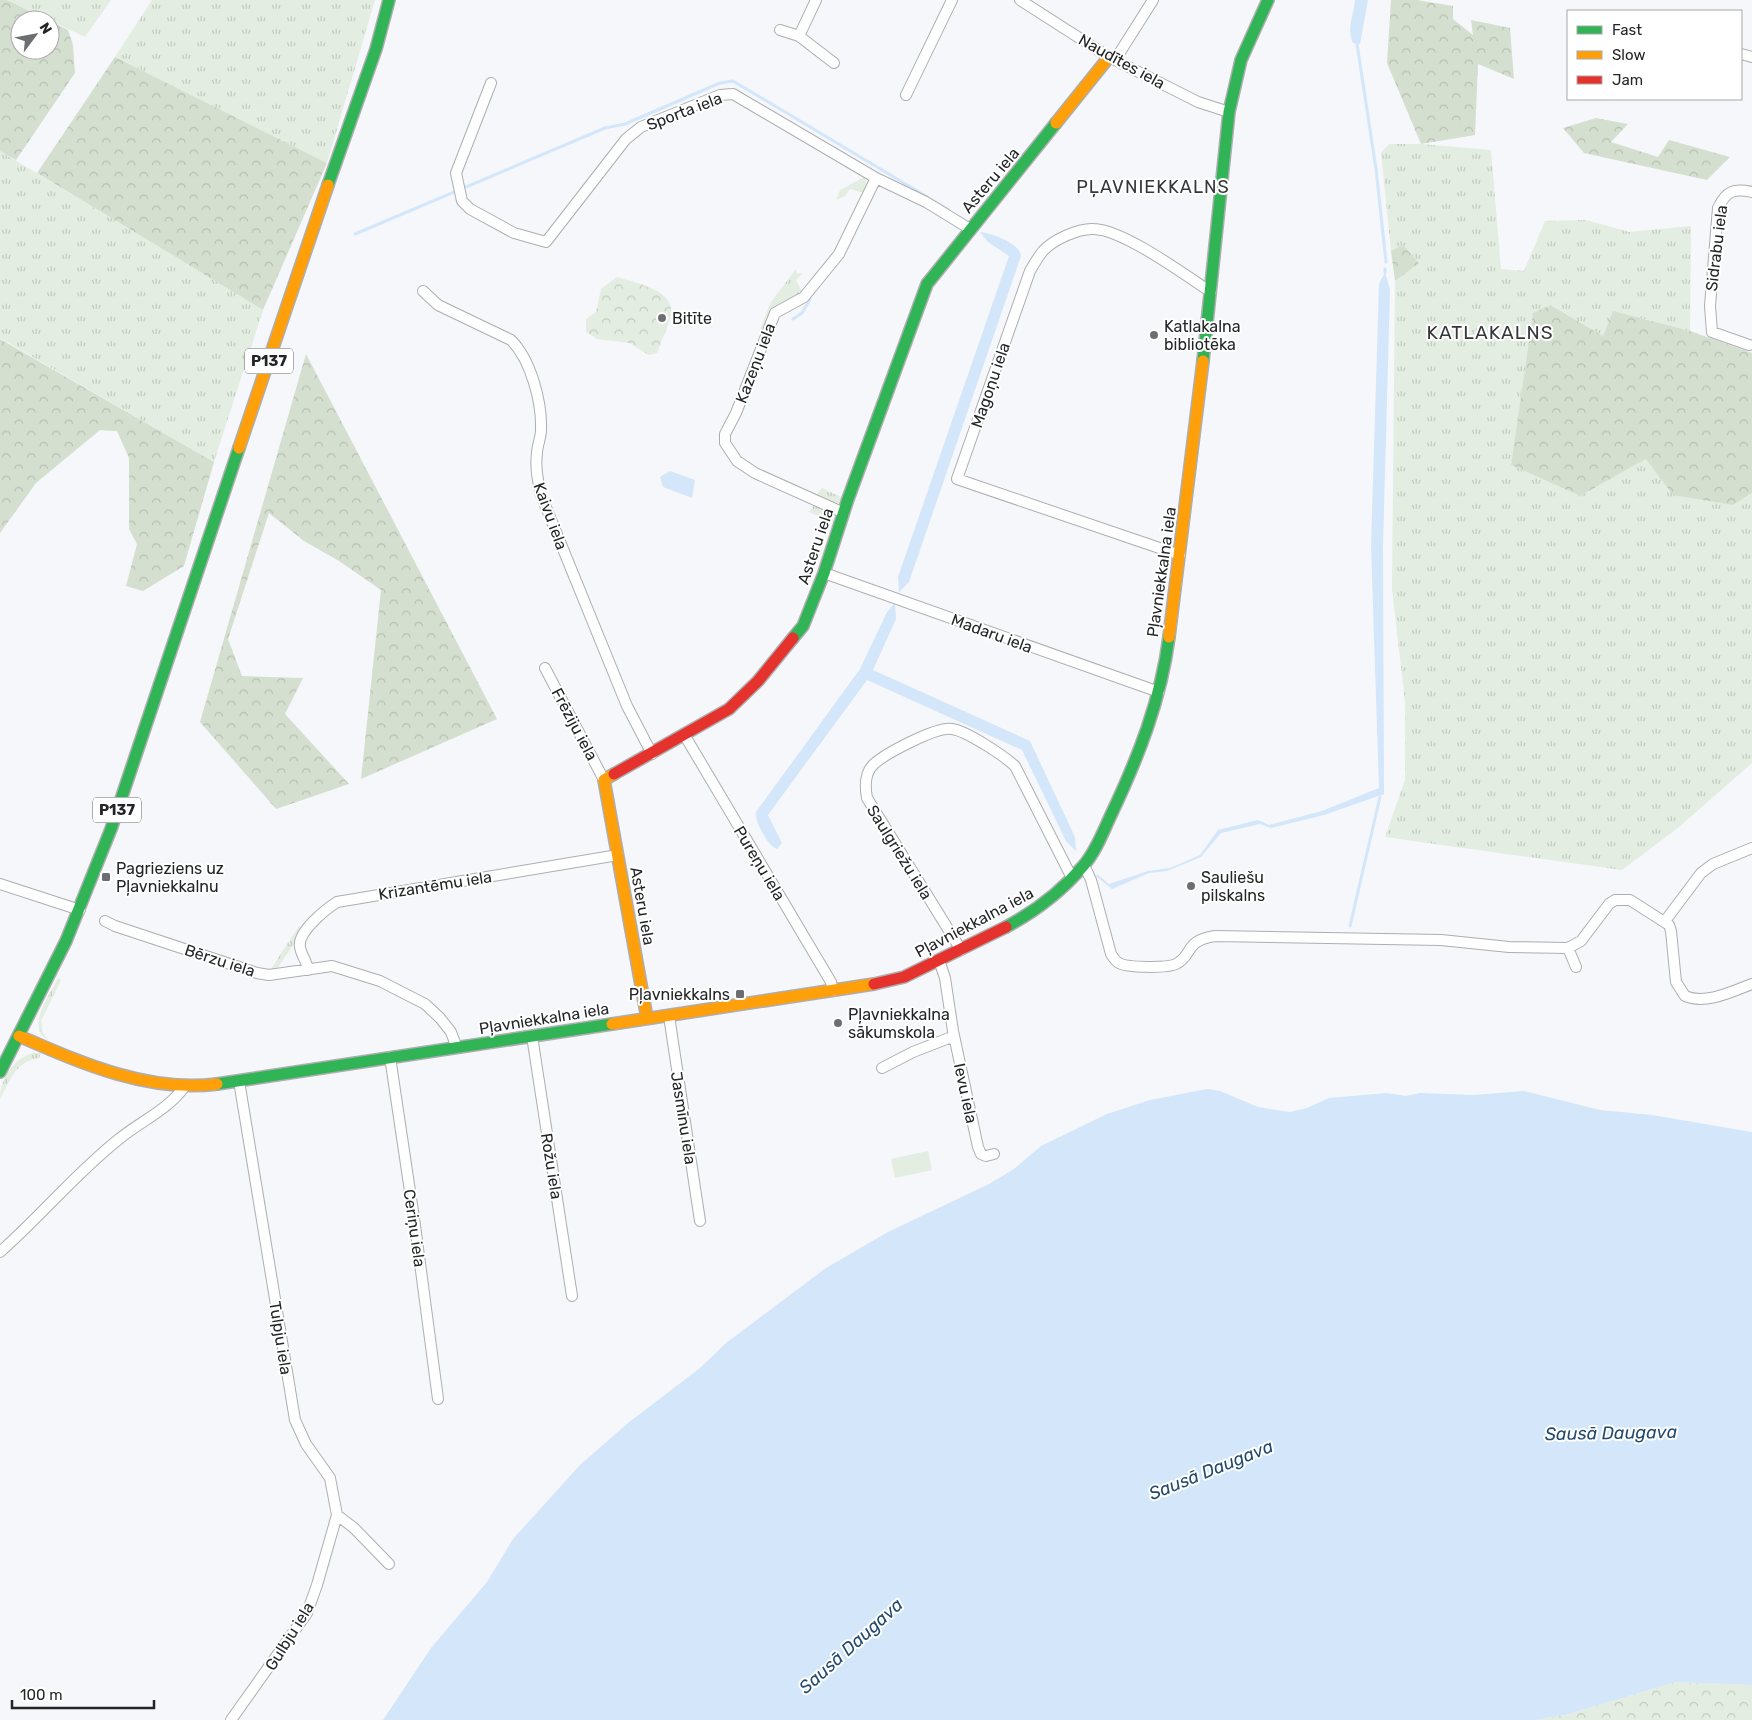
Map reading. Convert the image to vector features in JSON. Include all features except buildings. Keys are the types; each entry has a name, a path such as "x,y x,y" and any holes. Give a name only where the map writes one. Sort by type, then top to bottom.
{"street":[{"name":"P137","path":"0,1072 80,910 111,829 310,238 376,49 389,0"},
{"path":"799,36 816,0"},
{"path":"906,95 952,0"},
{"name":"Naudītes iela","path":"1020,0 1112,58 1198,102 1229,112"},
{"name":"Asteru iela","path":"647,1018 604,780 685,736 729,709 744,696 790,644 803,626 824,573 926,284 1112,58 1153,0"},
{"name":"Pļavniekkalna iela","path":"19,1036 108,1071 184,1086 239,1081 647,1018 861,988 896,979 961,950 1032,913 1048,901 1084,865 1095,849 1132,771 1159,692 1180,554 1211,292 1229,112 1248,41 1268,0"},
{"path":"780,30 799,36 834,63"},
{"name":"Sporta iela","path":"491,83 456,173 462,200 470,209 514,233 546,242 626,139 641,128 720,95 733,94 876,178 926,202 970,229"},
{"name":"Kazeņu iela","path":"844,513 761,476 733,457 725,443 725,434 736,413 775,313 804,297 839,254 876,178"},
{"name":"Sidrabu iela","path":"1749,346 1712,332 1710,306 1718,208 1723,197 1730,191 1740,189 1752,192"},
{"name":"Magoņu iela","path":"1180,554 957,479 1030,270 1043,251 1067,236 1094,229 1113,233 1135,244 1211,292"},
{"name":"Kaivu iela","path":"423,291 438,305 511,340 525,360 541,418 536,470 541,495 627,706 652,754"},
{"name":"Madaru iela","path":"824,573 1159,692"},
{"name":"Frēziju iela","path":"545,668 604,780"},
{"name":"Saulgriežu iela","path":"961,950 867,798 865,783 873,766 928,733 952,729 1001,753 1015,766 1072,878"},
{"name":"Pureņu iela","path":"685,736 831,982 833,991"},
{"path":"1665,921 1701,873 1713,864 1752,848"},
{"name":"Krizantēmu iela","path":"308,970 300,947 301,940 313,922 337,902 618,855"},
{"path":"1084,865 1091,880 1111,954 1118,963 1127,966 1170,966 1183,959 1195,942 1215,936 1441,940 1509,947 1568,948 1581,941 1609,904 1615,900 1630,900 1665,921 1671,931 1676,982 1686,996 1698,1000 1752,984"},
{"path":"0,884 80,910"},
{"name":"Bērzu iela","path":"105,921 257,974 270,975 332,966 380,981 425,1004 451,1032 457,1048"},
{"path":"1568,948 1576,967"},
{"name":"Ievu iela","path":"939,960 945,978 954,1040 978,1147 981,1154 986,1156 994,1154"},
{"name":"Jasmīnu iela","path":"669,1016 700,1221"},
{"name":"Rožu iela","path":"532,1036 572,1296"},
{"path":"882,1068 913,1052 949,1038 954,1040"},
{"name":"Ceriņu iela","path":"390,1057 438,1399"},
{"name":"Tulpju iela","path":"239,1081 295,1420 306,1444 330,1478 337,1515"},
{"path":"0,1252 98,1157 120,1138 175,1100 184,1086"},
{"path":"337,1515 354,1528 389,1564"},
{"name":"Gulbju iela","path":"232,1720 307,1613 318,1585 337,1515"}],"green space":[{"path":"0,0 7,0 28,10 10,10 10,60 60,60 60,26 68,30 73,45 75,73 16,160 0,151"},
{"path":"7,0 111,0 85,37 60,25 60,10 28,10"},
{"path":"152,0 375,0 327,163 115,57"},
{"path":"1391,0 1417,0 1453,6 1453,19 1473,35 1471,20 1510,28 1514,79 1478,64 1475,135 1421,144 1387,63"},
{"path":"115,57 327,163 263,310 37,173"},
{"path":"1596,118 1628,124 1611,142 1658,157 1669,140 1730,157 1707,180 1584,153 1563,128"},
{"path":"1389,144 1421,144 1491,150 1501,269 1524,271 1545,221 1586,220 1629,232 1691,226 1690,331 1613,311 1603,336 1552,305 1533,313 1511,465 1580,496 1646,459 1733,505 1752,493 1752,763 1679,827 1622,870 1385,837 1405,780 1405,702 1392,589 1395,281 1419,263 1403,245 1391,251 1381,153"},
{"path":"0,151 263,310 214,462 0,338"},
{"path":"864,177 867,183 866,190 861,192 850,189 845,196 836,200 840,190"},
{"path":"1403,245 1419,263 1395,281 1391,251"},
{"path":"796,269 797,274 803,273 796,280 803,294 772,309 764,328 759,332 771,302"},
{"path":"617,277 652,288 666,298 670,305 670,318 657,353 649,355 629,343 597,339 586,332 586,319 596,312 601,289"},
{"path":"1551,305 1603,336 1613,311 1690,331 1752,353 1752,493 1733,505 1673,495 1646,459 1580,496 1511,465 1533,313"},
{"path":"0,339 214,462 184,566 143,591 126,586 137,544 129,529 129,458 117,431 100,430 36,483 0,533"},
{"path":"306,354 497,719 361,779 381,590 339,561 304,541 269,513 228,639 242,676 303,678 285,714 349,784 276,809 200,722"},
{"path":"822,488 841,497 842,500 836,503 824,500 817,494"},
{"path":"814,505 830,512 834,523 809,512"},
{"path":"299,926 304,929 277,969 271,969"},
{"path":"58,978 61,980 41,1021 43,1033 48,1040 41,1034 39,1019 41,1010"},
{"path":"33,1053 41,1053 39,1058 19,1067 0,1099 2,1084 9,1071 19,1060"},
{"path":"928,1151 932,1170 895,1178 891,1159"},
{"path":"1676,1682 1752,1685 1752,1720 1535,1720 1565,1715"}],"water":[{"path":"1355,0 1368,0 1360,44 1353,43 1350,32"},
{"path":"980,232 991,234 1010,243 1016,247 1021,256 909,582 899,592 898,577 1009,256 988,242"},
{"path":"1385,272 1390,290 1383,546 1384,794 1324,815 1271,828 1260,824 1221,833 1201,857 1167,871 1149,873 1112,889 1096,876 1097,874 1109,884 1148,871 1170,868 1200,855 1218,830 1258,820 1269,825 1322,811 1379,788 1371,546 1379,284"},
{"path":"670,471 695,480 692,498 663,487 660,477"},
{"path":"895,603 896,619 873,670 1030,741 1075,837 1076,851 1066,841 1022,750 867,680 768,815 782,843 777,849 766,839 757,821 756,812 860,669 887,612"},
{"name":"Sausā Daugava","path":"1207,1089 1220,1091 1258,1107 1290,1112 1307,1108 1329,1098 1387,1093 1406,1096 1420,1093 1474,1095 1524,1091 1600,1110 1652,1115 1752,1132 1752,1685 1676,1682 1565,1715 1535,1720 383,1720 431,1648 487,1582 513,1539 580,1465 628,1423 700,1368 726,1343 826,1268 888,1232 989,1184 1014,1169 1041,1146 1107,1114 1150,1100"}],"waterway":[{"path":"1357,44 1376,169 1386,262"},
{"path":"355,234 605,128 625,124 720,83 733,81 949,210"},
{"path":"793,319 802,313 810,299"},
{"path":"1350,926 1380,797"}],"traffic: fast":[{"path":"328,185 376,49 389,0"},
{"path":"1203,361 1229,112 1241,60 1268,0"},
{"path":"793,638 803,626 824,573 848,499 927,284 1056,123"},
{"path":"0,1072 66,941 111,829 239,448"},
{"path":"1006,927 1058,892 1084,865 1096,848 1130,772 1147,728 1160,683 1169,637"},
{"path":"217,1084 612,1024"}],"traffic: slow":[{"path":"1056,123 1109,57"},
{"path":"239,448 328,185"},
{"path":"1169,637 1203,361"},
{"path":"614,774 604,780 647,1018"},
{"path":"612,1024 874,984"},
{"path":"19,1036 115,1074 166,1084 191,1086 217,1084"}],"traffic: jam":[{"path":"614,774 729,709 758,681 793,638"},
{"path":"874,984 904,977 1006,927"}],"place":[{"name":"Bitīte","path":"662,318"},
{"name":"Katlakalna bibliotēka","path":"1154,335"},
{"name":"Pagrieziens uz Pļavniekkalnu","path":"106,877"},
{"name":"Sauliešu pilskalns","path":"1191,886"},
{"name":"Pļavniekkalns","path":"740,994"},
{"name":"Pļavniekkalna sākumskola","path":"838,1023"}],"district":[{"name":"PĻAVNIEKKALNS","path":"1153,187"},
{"name":"KATLAKALNS","path":"1490,332"}]}
